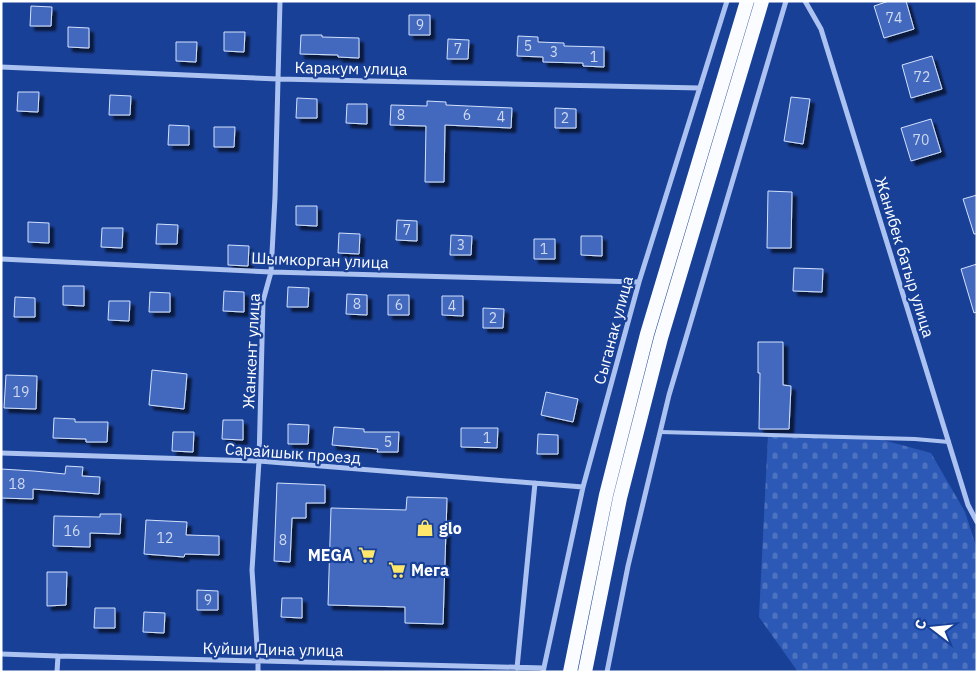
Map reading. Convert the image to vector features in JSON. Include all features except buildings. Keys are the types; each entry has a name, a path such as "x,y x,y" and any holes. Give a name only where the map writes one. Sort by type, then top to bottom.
{"highway":[{"path":"570,672 606,495 645,344 747,1"},
{"path":"585,672 620,498 661,338 762,1"}],"street":[{"name":"Жанкент улица","path":"258,672 252,570 259,461 263,301 271,272 275,197 280,1"},
{"name":"Сыганак улица","path":"544,670 583,487 639,282 727,1"},
{"path":"607,672 628,566 668,394 786,1"},
{"name":"Жанибек батыр улица","path":"806,1 821,29 968,505 977,522"},
{"name":"Каракум улица","path":"1,67 278,79 700,88"},
{"name":"Шымкорган улица","path":"1,259 271,272 639,282"},
{"name":"Сарайшык проезд","path":"1,453 259,461 583,487"},
{"path":"517,668 535,483"},
{"name":"Куйши Дина улица","path":"1,654 544,670"},
{"path":"57,672 58,656"}],"lane":[{"path":"660,432 915,439 949,442"}],"green space":[{"path":"768,435 883,440 931,453 965,512 977,549 977,672 798,672 759,617"}],"place":[{"name":"glo","path":"425,528"},
{"name":"MEGA","path":"367,555"},
{"name":"Мега","path":"397,570"}]}
